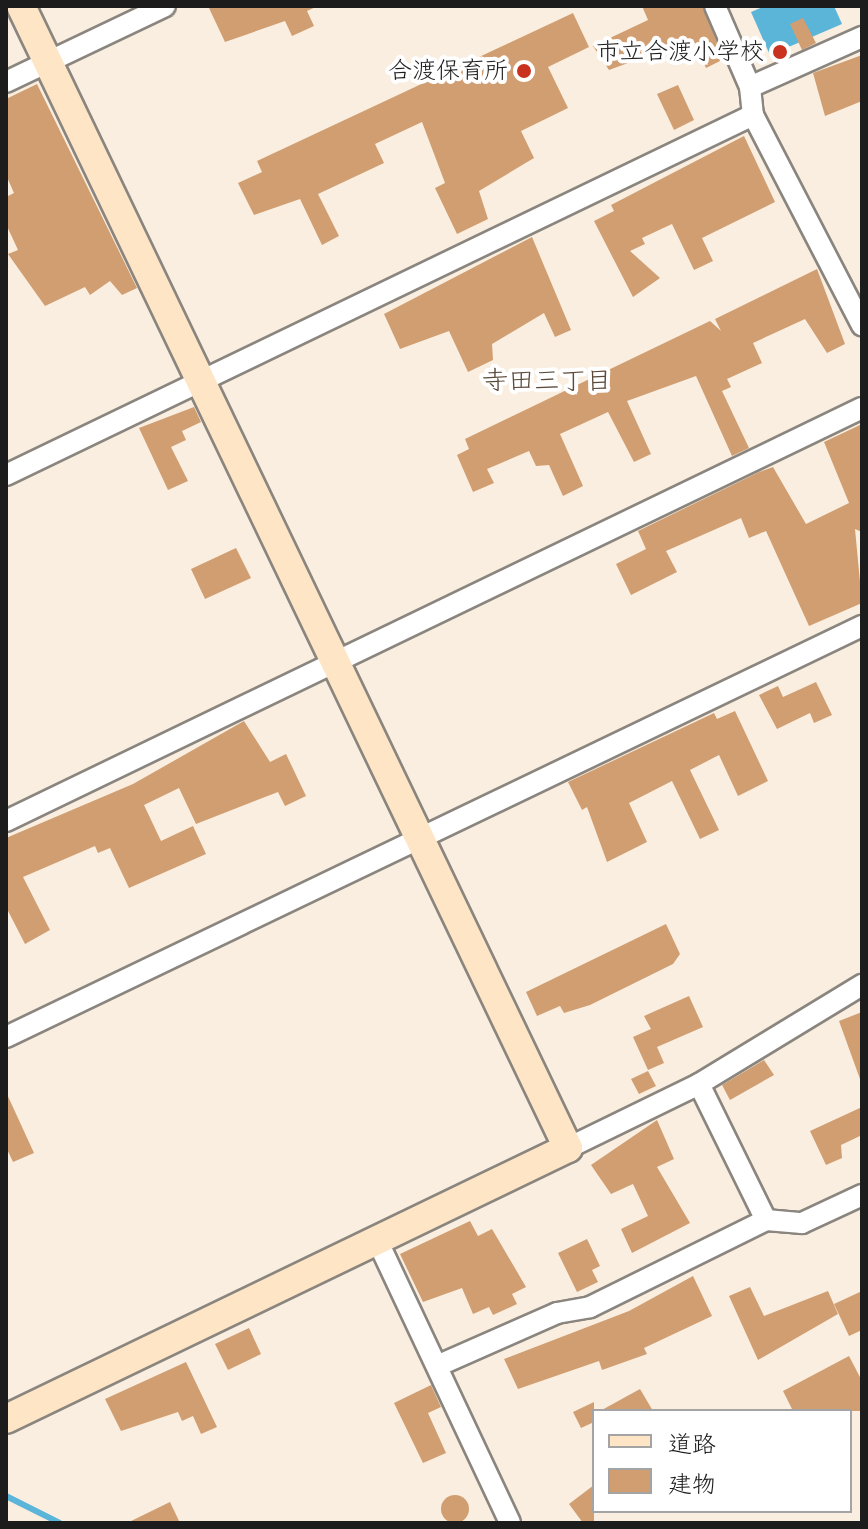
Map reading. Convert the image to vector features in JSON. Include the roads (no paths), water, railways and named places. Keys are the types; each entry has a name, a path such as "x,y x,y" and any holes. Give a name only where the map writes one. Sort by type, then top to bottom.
{"street":[{"path":"21,6 198,382 568,1148"},
{"path":"6,82 165,6"},
{"path":"715,6 750,87 753,115 862,325"},
{"path":"750,87 862,37"},
{"path":"6,475 753,115"},
{"path":"6,821 862,408"},
{"path":"6,1037 862,626"},
{"path":"6,1419 378,1242 699,1084 862,985"},
{"path":"699,1084 766,1220"},
{"path":"437,1366 557,1313 590,1307 766,1220 802,1223 862,1195"},
{"path":"378,1242 510,1523"}],"water":[{"path":"765,6 834,6 842,24 770,55 751,12"}],"waterway":[{"path":"6,1496 60,1523"}],"place":[{"name":"市立合渡小学校","path":"780,52"},
{"name":"合渡保育所","path":"524,71"}],"district":[{"name":"寺田三丁目","path":"547,382"}]}
